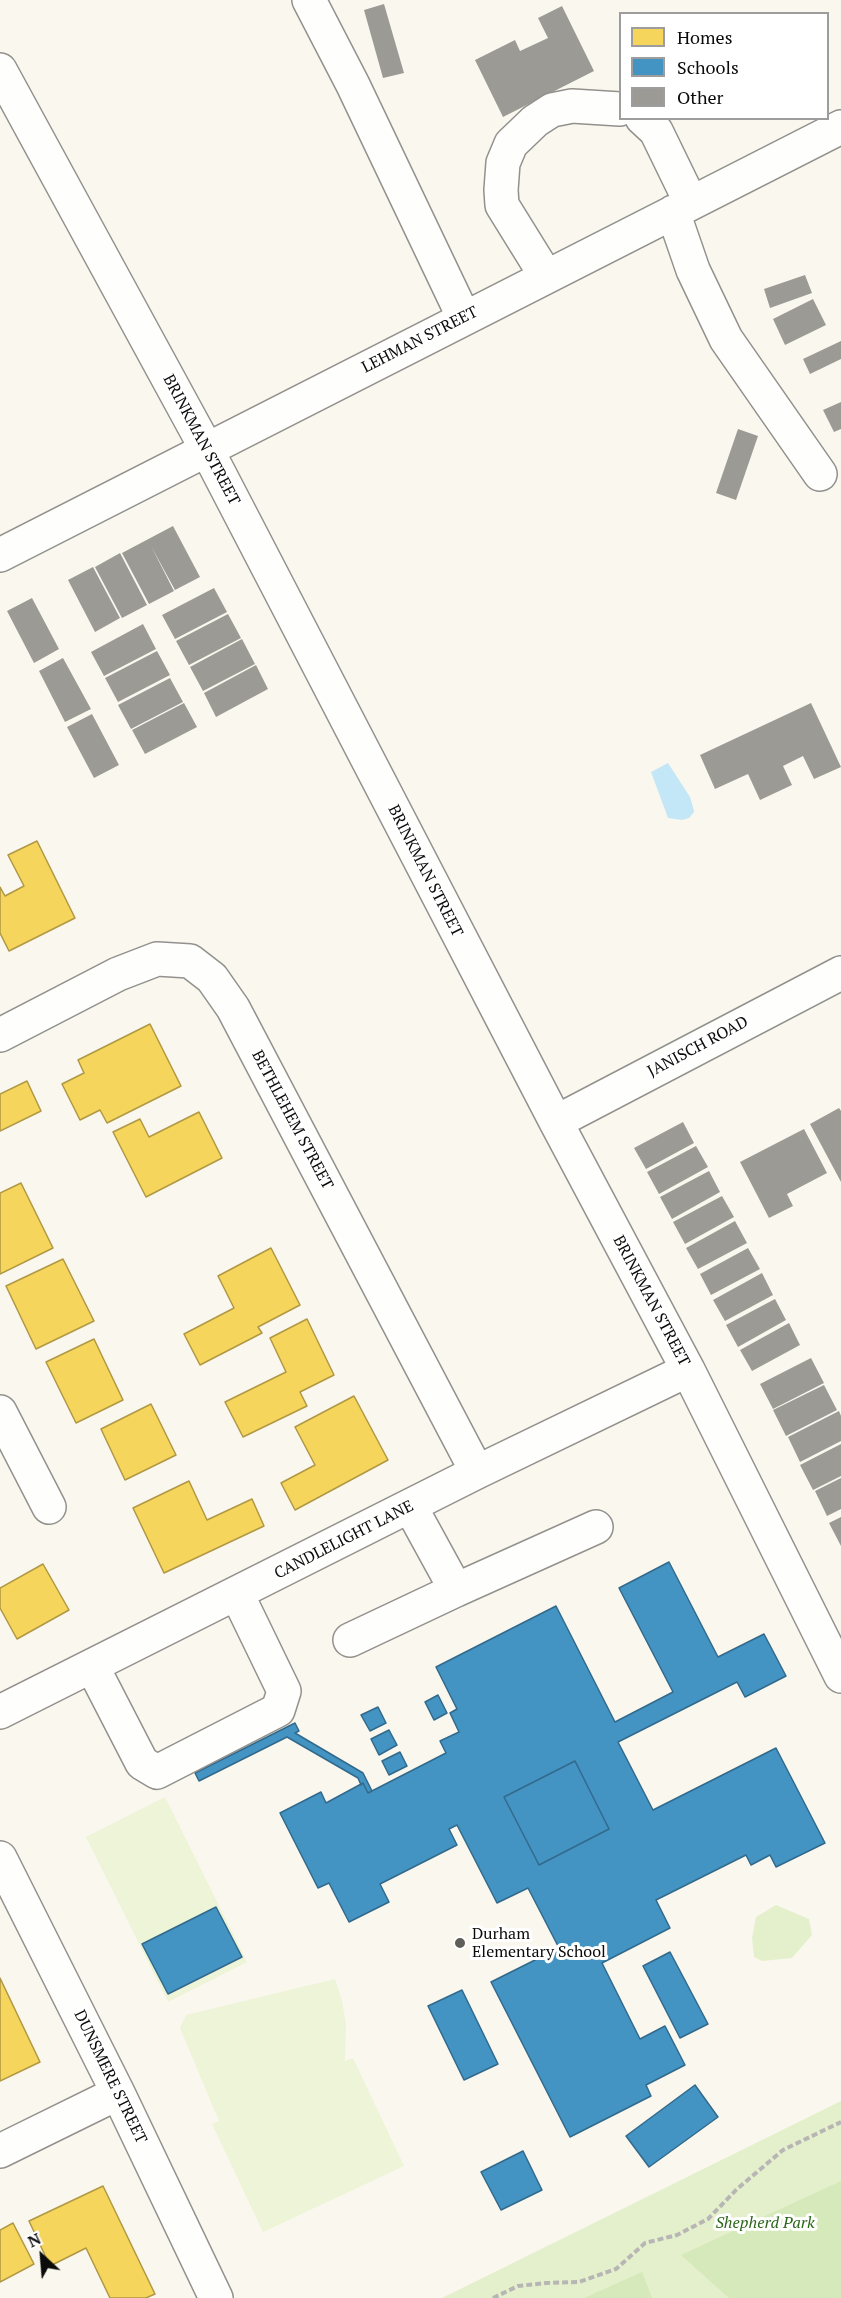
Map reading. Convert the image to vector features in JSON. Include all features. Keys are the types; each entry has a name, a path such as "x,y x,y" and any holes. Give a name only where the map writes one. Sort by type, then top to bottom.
{"street":[{"path":"309,0 464,318"},
{"name":"BRINKMAN STREET","path":"0,70 206,448 556,1122 688,1370 841,1676"},
{"path":"546,276 502,205 503,163 511,144 535,121 552,110 572,106 619,109"},
{"path":"644,120 656,131 682,208 693,270 726,339 820,474"},
{"name":"LEHMAN STREET","path":"0,555 206,448 841,127"},
{"name":"BETHLEHEM STREET","path":"0,1035 118,974 157,959 190,962 212,978 233,1008 477,1472"},
{"name":"JANISCH ROAD","path":"556,1122 841,973"},
{"name":"CANDLELIGHT LANE","path":"0,1712 477,1472 688,1370"},
{"path":"0,1412 49,1507"},
{"path":"410,1506 456,1590"},
{"path":"350,1640 596,1527"},
{"path":"92,1666 142,1763 157,1772 278,1710 284,1691 237,1594"},
{"name":"DUNSMERE STREET","path":"0,1858 118,2093 216,2298"},
{"path":"0,2151 118,2093"}],"path":[{"path":"493,2298 518,2286 579,2282 616,2269 645,2243 677,2235 708,2219 737,2189 783,2150 841,2122"}],"green space":[{"path":"165,1797 247,1962 168,2002 86,1837"},
{"path":"776,1905 809,1919 812,1935 792,1958 762,1961 754,1957 752,1938 756,1917"},
{"path":"335,1979 346,2024 345,2061 353,2058 404,2166 263,2232 212,2124 219,2121 180,2028 186,2015"},
{"name":"Shepherd Park","path":"841,2101 841,2298 442,2298"},
{"path":"841,2181 841,2298 729,2298 681,2255"},
{"path":"642,2272 652,2298 584,2298"}],"water":[{"path":"668,763 690,797 694,812 689,818 682,820 668,818 651,772"}],"building: Homes":[{"path":"37,841 75,918 9,951 0,933 0,887 5,896 24,886 8,855"},
{"path":"150,1024 181,1086 107,1123 100,1110 80,1120 62,1084 84,1073 78,1060"},
{"path":"27,1081 41,1111 0,1131 0,1094"},
{"path":"199,1112 222,1158 146,1197 113,1132 140,1119 149,1137"},
{"path":"21,1183 53,1248 0,1274 0,1193"},
{"path":"271,1248 300,1305 258,1327 262,1333 200,1365 184,1334 234,1308 218,1276"},
{"path":"63,1259 94,1321 36,1349 6,1286"},
{"path":"307,1319 334,1375 300,1392 307,1406 243,1437 225,1402 286,1372 270,1338"},
{"path":"94,1339 123,1400 76,1423 46,1362"},
{"path":"354,1396 388,1460 295,1510 281,1483 315,1465 295,1427"},
{"path":"151,1404 176,1455 125,1480 101,1429"},
{"path":"189,1481 207,1520 252,1499 264,1526 164,1573 133,1508"},
{"path":"43,1564 69,1610 17,1639 0,1608 0,1588"},
{"path":"0,1978 40,2062 0,2081"},
{"path":"103,2186 155,2294 146,2298 110,2298 86,2248 50,2266 29,2221"},
{"path":"13,2223 34,2264 0,2282 0,2230"}],"building: Schools":[{"path":"669,1562 718,1657 764,1634 786,1676 745,1697 737,1682 618,1742 653,1810 776,1748 825,1843 776,1867 770,1855 751,1865 746,1855 656,1900 670,1928 602,1963 640,2039 665,2026 685,2065 646,2085 651,2096 570,2137 491,1982 559,1948 528,1888 497,1903 457,1825 449,1829 457,1845 380,1884 389,1902 349,1922 329,1883 318,1888 280,1813 321,1792 326,1803 363,1783 368,1793 446,1753 440,1741 459,1732 450,1713 457,1709 436,1667 556,1606 615,1722 673,1692 619,1588","holes":["575,1761 609,1829 539,1865 504,1797"]},
{"path":"438,1695 447,1713 434,1720 425,1702"},
{"path":"378,1707 386,1723 370,1731 361,1715"},
{"path":"295,1723 299,1731 295,1733 363,1773 372,1791 368,1793 358,1778 287,1737 199,1781 195,1773"},
{"path":"389,1730 397,1745 379,1755 371,1739"},
{"path":"400,1752 407,1766 389,1775 382,1761"},
{"path":"575,1761 609,1829 539,1865 504,1797"},
{"path":"216,1907 242,1957 168,1994 142,1944"},
{"path":"670,1952 708,2024 680,2038 643,1966"},
{"path":"462,1990 498,2064 464,2080 428,2006"},
{"path":"695,2085 718,2117 649,2167 626,2136"},
{"path":"523,2151 542,2190 501,2210 481,2172"}],"building: Other":[{"path":"384,4 404,73 383,78 364,10"},
{"path":"562,6 594,71 503,117 475,60 515,40 520,51 548,38 538,18"},
{"path":"805,275 812,293 770,308 764,289"},
{"path":"813,299 826,325 785,345 773,319"},
{"path":"841,341 841,359 810,374 803,359"},
{"path":"841,402 841,429 834,432 823,410"},
{"path":"738,429 758,436 736,500 716,493"},
{"path":"173,526 200,577 175,590 151,546 174,591 149,604 122,553"},
{"path":"120,553 147,605 122,618 95,567"},
{"path":"93,567 120,618 95,632 68,580"},
{"path":"214,588 227,612 175,639 162,615"},
{"path":"32,598 59,649 34,663 7,611"},
{"path":"228,614 241,638 189,665 176,641"},
{"path":"143,624 156,649 104,676 91,652"},
{"path":"242,639 255,664 203,691 190,667"},
{"path":"157,651 170,675 118,702 105,678"},
{"path":"63,658 91,709 65,722 39,671"},
{"path":"256,665 268,689 216,717 204,693"},
{"path":"170,678 183,702 131,729 118,705"},
{"path":"184,703 197,727 145,754 132,730"},
{"path":"811,703 841,767 814,779 803,756 783,766 792,785 760,800 748,774 715,789 700,755"},
{"path":"92,714 119,765 94,778 67,727"},
{"path":"839,1108 841,1111 841,1182 810,1124"},
{"path":"683,1122 694,1143 646,1169 634,1148"},
{"path":"804,1129 827,1173 787,1194 793,1206 769,1218 740,1162"},
{"path":"696,1146 708,1167 659,1194 647,1172"},
{"path":"709,1171 720,1192 672,1219 660,1197"},
{"path":"722,1196 734,1217 685,1244 673,1222"},
{"path":"735,1221 747,1243 698,1269 686,1248"},
{"path":"748,1248 760,1269 711,1295 700,1274"},
{"path":"762,1273 773,1295 725,1321 713,1300"},
{"path":"775,1299 786,1320 738,1347 726,1325"},
{"path":"789,1323 800,1345 752,1371 740,1350"},
{"path":"811,1358 824,1383 773,1409 760,1384"},
{"path":"824,1385 837,1410 786,1436 773,1410"},
{"path":"839,1411 841,1441 800,1462 788,1437"},
{"path":"841,1444 841,1476 813,1490 800,1465"},
{"path":"841,1478 841,1509 827,1516 815,1491"},
{"path":"841,1517 841,1546 829,1523"}],"place":[{"name":"Durham Elementary School","path":"460,1943"}]}
